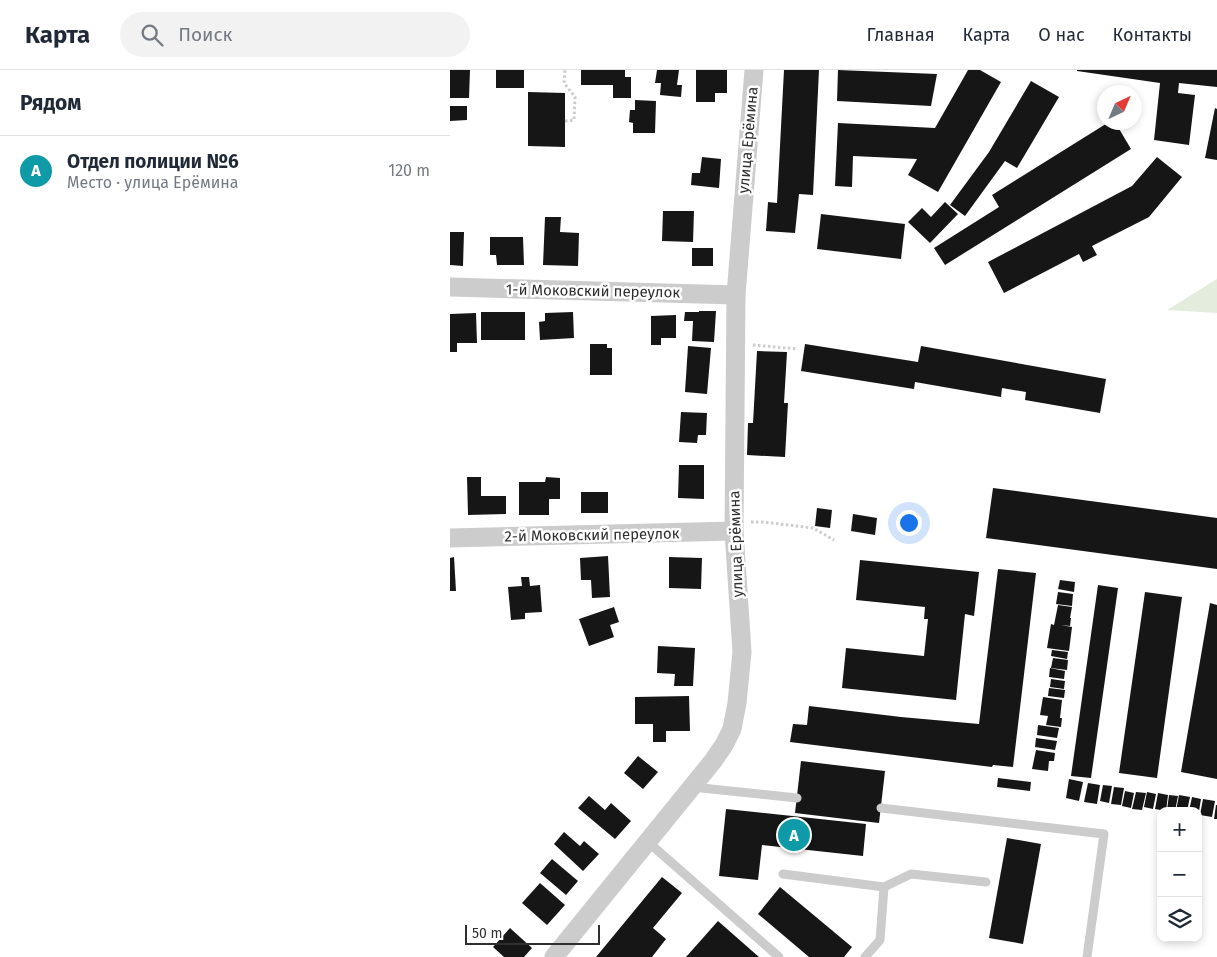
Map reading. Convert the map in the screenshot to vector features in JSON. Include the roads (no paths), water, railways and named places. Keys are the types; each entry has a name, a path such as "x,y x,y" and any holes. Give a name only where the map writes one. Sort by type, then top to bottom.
{"street":[{"name":"улица Ерёмина","path":"554,957 713,761 724,745 732,728 737,703 742,652 734,531 736,295 754,70"},
{"name":"1-й Моковский переулок","path":"450,288 736,295"},
{"name":"2-й Моковский переулок","path":"450,538 734,531"}],"lane":[{"path":"692,787 797,798"},
{"path":"881,808 1104,834 1086,957"},
{"path":"648,842 779,957"},
{"path":"783,874 884,887 911,874 986,882"},
{"path":"865,957 880,940 884,887"}],"place":[{"name":"Отдел полиции №6","path":"794,835"}]}
